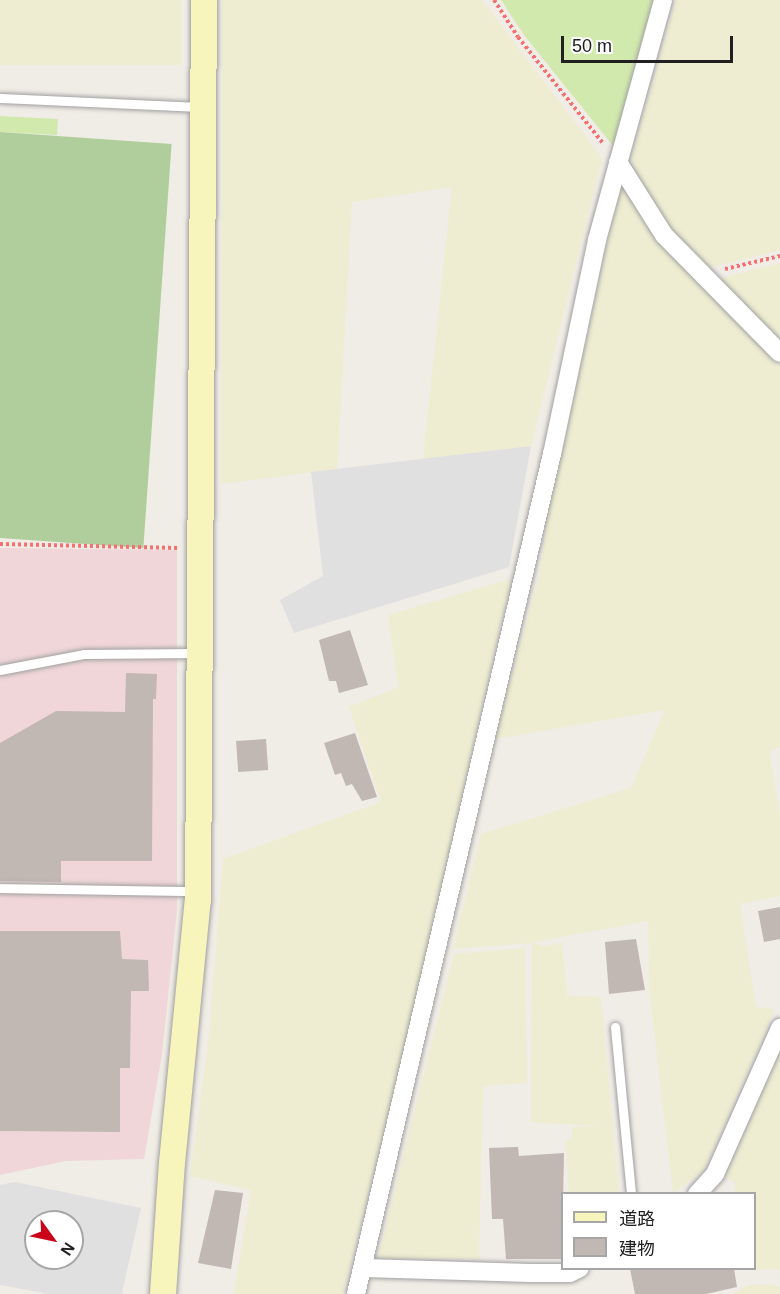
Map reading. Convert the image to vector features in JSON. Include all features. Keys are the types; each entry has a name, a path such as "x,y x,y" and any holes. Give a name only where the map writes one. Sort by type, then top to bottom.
{"street":[{"path":"164,1294 198,891 204,0"},
{"path":"356,1294 364,1268 618,162 663,0"},
{"path":"618,162 664,235 780,353"},
{"path":"699,1192 715,1174 780,1028"},
{"path":"364,1268 530,1273 570,1273 578,1270"}],"lane":[{"path":"0,98 203,107"},
{"path":"0,670 84,654 200,653"},
{"path":"0,888 198,891"},
{"path":"615,1027 631,1192"}],"path":[{"path":"494,0 518,38 618,162"},
{"path":"707,281 722,270 780,256"},
{"path":"0,544 201,547"}],"shaded area":[{"path":"531,446 509,567 294,633 280,600 323,576 311,472"},
{"path":"0,548 177,550 177,910 162,1054 144,1159 66,1161 0,1175"},
{"path":"15,1182 141,1208 122,1293 126,1294 49,1294 0,1285 0,1185"}],"green space":[{"path":"0,0 181,0 181,65 0,65"},
{"path":"222,0 482,0 602,158 531,446 423,459 452,187 352,202 337,469 221,484"},
{"path":"501,0 656,0 614,147 524,35"},
{"path":"676,0 780,0 780,250 704,269 671,231 639,179 631,158"},
{"path":"0,116 58,119 57,135 0,132"},
{"path":"0,132 172,144 143,548 0,538"},
{"path":"620,185 625,185 780,366 780,747 769,751 780,817 780,896 740,904 756,1007 775,1009 703,1172 674,1192 650,996 648,921 534,942 544,947 562,943 567,996 601,997 619,1192 569,1192 565,1140 572,1140 572,1127 602,1126 531,1122 532,943 453,949 481,834 631,788 665,710 494,739 540,573 548,513"},
{"path":"780,263 780,344 724,289 721,278"},
{"path":"511,579 398,1082 343,1294 234,1294 251,1190 190,1176 209,1036 223,859 381,802 349,707 399,687 388,615"},
{"path":"525,948 527,1083 483,1086 479,1259 378,1258 454,954"},
{"path":"780,1052 780,1269 756,1269 756,1192 734,1192 736,1184 726,1177"},
{"path":"768,1284 780,1287 780,1294 732,1294 749,1285"}],"building":[{"path":"350,630 368,685 339,693 336,681 329,681 319,640"},
{"path":"126,673 157,674 156,699 153,699 152,861 61,861 61,882 0,881 0,743 56,711 125,712"},
{"path":"355,733 377,797 362,801 352,784 346,786 341,773 335,775 324,743"},
{"path":"266,739 268,770 238,772 236,741"},
{"path":"780,907 780,939 764,942 758,911"},
{"path":"0,931 120,931 122,959 148,960 149,991 131,991 130,1068 120,1068 120,1132 0,1131"},
{"path":"636,939 645,990 609,994 605,942"},
{"path":"518,1147 519,1156 564,1153 563,1192 561,1192 561,1259 506,1259 503,1219 492,1219 489,1148"},
{"path":"215,1190 243,1193 231,1269 198,1263"},
{"path":"630,1270 734,1270 737,1287 706,1294 635,1294"}]}
